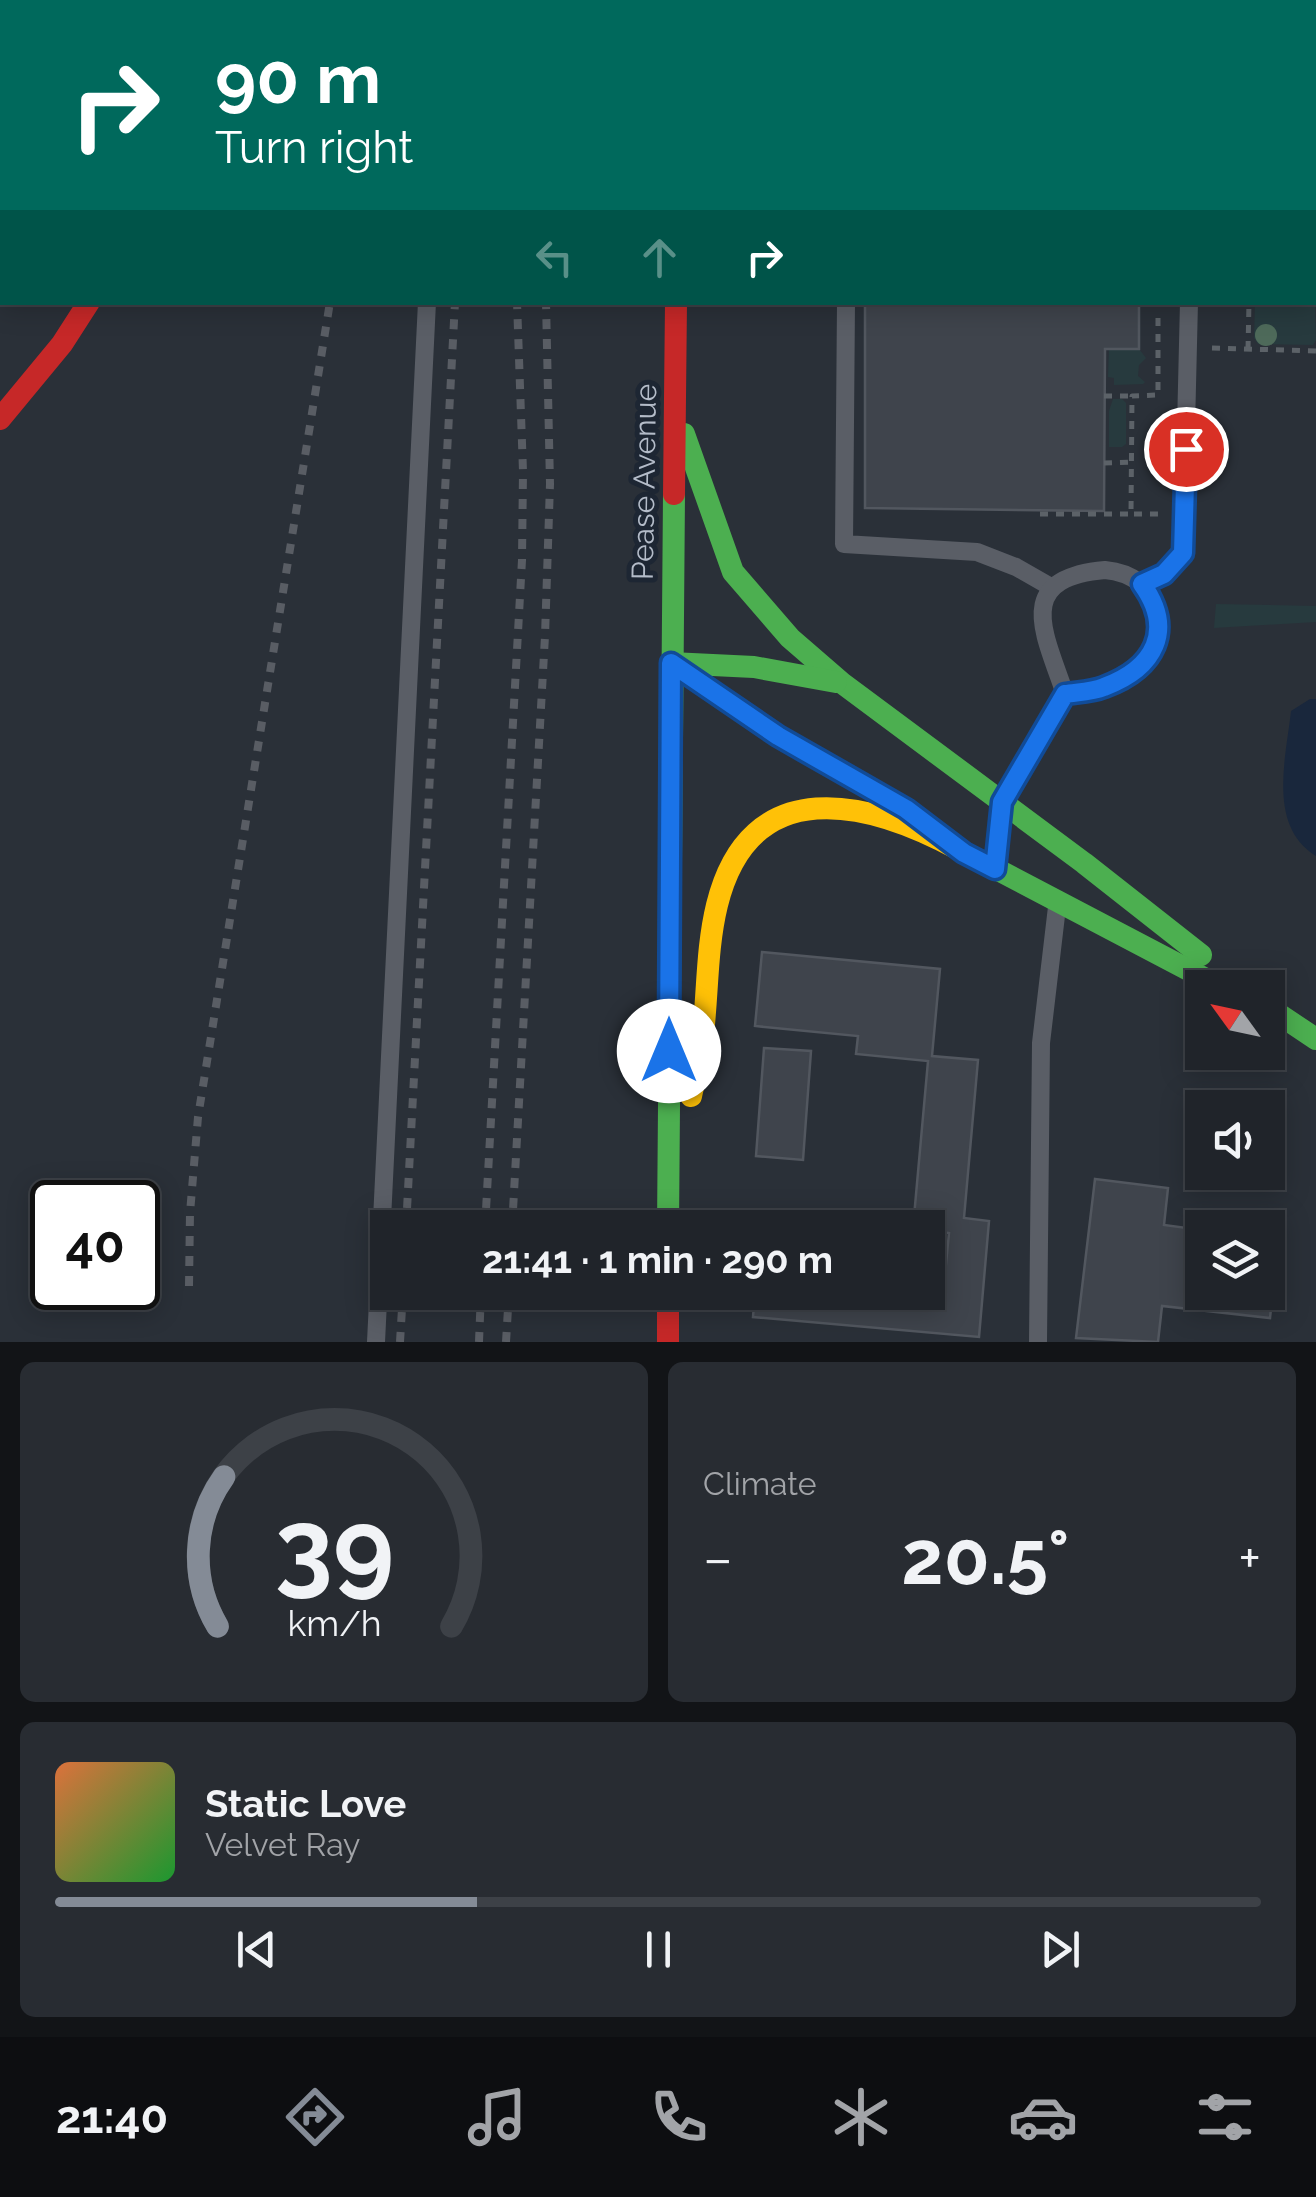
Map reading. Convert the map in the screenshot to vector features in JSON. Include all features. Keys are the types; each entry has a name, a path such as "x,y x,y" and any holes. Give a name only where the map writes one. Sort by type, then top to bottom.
{"street":[{"path":"0,418 62,344 87,305"},
{"name":"Pease Avenue","path":"668,1210 676,305"},
{"path":"675,412 704,483 733,572 790,638 842,684 1219,970"},
{"path":"671,663 779,669 842,684"},
{"path":"671,663 778,736 906,809 964,853"},
{"path":"669,1210 701,1046 718,904 736,857 767,826 798,809 837,806 882,813 1185,970"},
{"path":"1285,1018 1316,1039"},
{"path":"668,1310 668,1342"}],"lane":[{"path":"376,1342 427,305"},
{"path":"846,305 844,544 977,552 1016,566 1051,587"},
{"path":"1142,584 1164,574 1183,553 1189,305"},
{"path":"1082,572 1126,572 1154,600 1160,620 1159,640 1134,671 1116,682 1101,689 1065,694 1046,644 1041,605 1051,587 1064,578 1082,572"},
{"path":"995,869 1002,802 1065,694"},
{"path":"1038,1342 1041,1043 1058,902"}],"path":[{"path":"1248,349 1250,305"},
{"path":"1104,396 1158,395 1158,318"},
{"path":"1212,348 1316,350"},
{"path":"1131,514 1132,396"},
{"path":"1104,463 1132,462"},
{"path":"1040,514 1161,514"}],"green space":[{"path":"1255,305 1315,305 1313,345 1258,344 1254,338"},
{"path":"1109,349 1139,349 1146,358 1139,365 1138,376 1145,382 1114,385 1114,378 1108,377"},
{"path":"1113,399 1126,403 1126,444 1122,447 1109,447"},
{"path":"1216,604 1316,606 1316,622 1214,628"}],"water":[{"path":"1316,699 1316,856 1291,827 1283,790 1291,711"}],"building":[{"path":"865,305 1139,305 1139,349 1105,349 1104,511 865,508"},
{"path":"762,952 940,969 932,1056 978,1060 964,1218 989,1221 979,1337 753,1317 754,1310 945,1310 949,1233 945,1232 945,1210 915,1210 928,1061 856,1054 858,1036 755,1026"},
{"path":"764,1048 811,1051 803,1160 756,1156"},
{"path":"1095,1179 1168,1188 1164,1225 1185,1228 1185,1309 1162,1306 1158,1342 1076,1338"},
{"path":"1198,1310 1271,1310 1270,1318"}],"railway":[{"path":"189,1286 198,1117 330,305"},
{"path":"407,1210 455,305"},
{"path":"486,1210 522,560 517,305"},
{"path":"513,1210 545,636 550,484 546,305"},
{"path":"400,1342 402,1310"},
{"path":"479,1342 480,1310"},
{"path":"506,1342 508,1310"}],"traffic: fast":[{"path":"684,434 733,572 790,638 842,683 1201,955"},
{"path":"668,1210 674,494"},
{"path":"671,663 778,736 897,804"},
{"path":"671,663 754,667 836,682"},
{"path":"960,850 1189,970"},
{"path":"1285,1018 1316,1039"}],"traffic: slow":[{"path":"691,1096 701,1050 717,905 733,862 756,833 784,816 816,808 851,810 888,819 960,850"}],"traffic: jam":[{"path":"0,419 62,344 87,305"},
{"path":"674,494 676,305"},
{"path":"668,1310 668,1342"}],"route":[{"path":"669,1051 671,663 778,736 906,809 964,853 995,869 1002,802 1065,694 1101,689 1116,682 1134,671 1159,640 1160,620 1154,600 1142,584 1164,574 1183,553 1186,449"}]}
